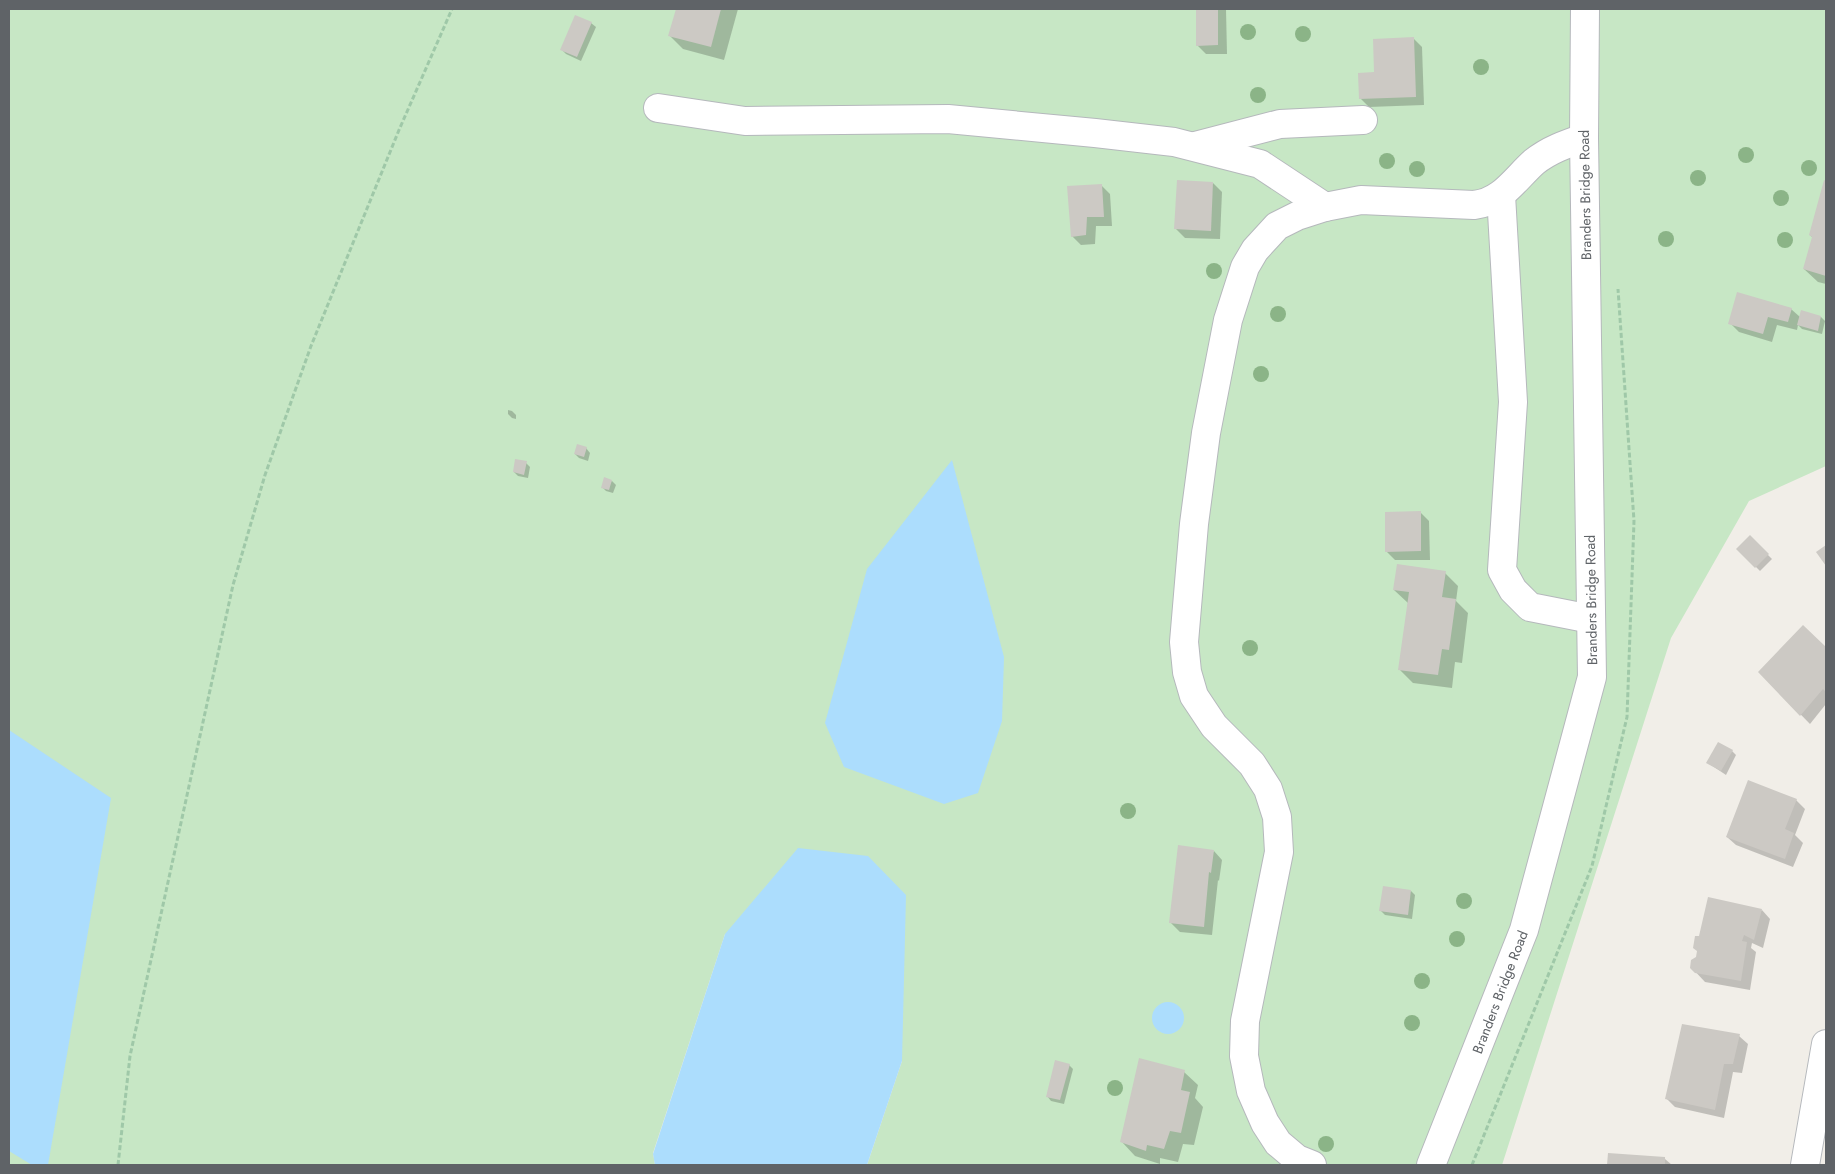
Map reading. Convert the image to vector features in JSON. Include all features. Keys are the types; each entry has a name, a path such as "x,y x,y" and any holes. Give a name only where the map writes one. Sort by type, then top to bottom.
{"street":[{"name":"Branders Bridge Road","path":"1432,1165 1524,930 1592,677 1584,138 1585,9"},
{"path":"658,108 745,121 948,119 1174,142 1260,164 1324,207"},
{"path":"1192,147 1280,124 1363,120"},
{"path":"1312,1165 1297,1159 1278,1143 1265,1123 1251,1091 1244,1056 1245,1021 1279,852 1278,817 1268,789 1252,764 1214,726 1194,696 1187,672 1184,642 1194,524 1206,433 1228,320 1245,267 1255,250 1277,226 1297,216 1324,207 1361,200 1484,204 1502,195 1536,161 1561,146 1584,138"},
{"path":"1502,195 1513,402 1502,570 1513,590 1530,607 1592,619"},
{"path":"1805,1165 1826,1044"}],"path":[{"path":"118,1165 133,1041 234,585 265,475 311,346 399,130 452,9"}],"green space":[{"path":"9,9 1826,9 1826,466 1749,501 1671,638 1502,1165 867,1165 902,1061 725,934 653,1153 655,1165 9,1165"}],"water":[{"path":"952,460 1004,657 1002,721 978,793 944,804 844,767 825,723 867,569"},
{"path":"9,730 111,798 48,1165 32,1165 9,1151"},
{"path":"798,848 868,856 906,895 902,1061 867,1165 655,1165 653,1154 725,934"},
{"path":"1168,1002 1174,1003 1179,1007 1183,1012 1183,1024 1179,1029 1174,1033 1168,1034 1162,1033 1157,1029 1153,1024 1152,1018 1153,1012 1157,1007 1162,1003"}],"building":[{"path":"676,9 721,9 711,47 668,36"},
{"path":"1196,9 1218,9 1218,45 1196,46"},
{"path":"575,15 592,22 577,57 560,50"},
{"path":"1414,37 1416,97 1359,99 1358,73 1374,72 1373,39"},
{"path":"1177,180 1213,182 1211,231 1174,229"},
{"path":"1824,180 1826,181 1826,276 1803,269 1812,237 1809,235"},
{"path":"1102,184 1104,217 1087,217 1086,235 1071,237 1067,186"},
{"path":"1737,292 1792,308 1788,322 1768,317 1763,334 1728,324"},
{"path":"1801,310 1821,316 1818,331 1797,325"},
{"path":"577,444 587,447 584,457 574,454"},
{"path":"515,459 527,461 524,475 513,472"},
{"path":"604,477 612,480 609,490 601,488"},
{"path":"1421,511 1421,551 1385,552 1385,512"},
{"path":"1750,535 1769,554 1755,568 1736,549"},
{"path":"1826,545 1826,566 1816,552"},
{"path":"1397,564 1446,571 1442,597 1456,599 1449,650 1442,649 1438,675 1398,670 1409,592 1393,590"},
{"path":"1803,625 1826,647 1826,692 1823,689 1800,716 1758,672"},
{"path":"1718,742 1733,750 1721,771 1706,763"},
{"path":"1748,780 1797,799 1785,829 1794,833 1785,859 1726,837"},
{"path":"1178,845 1214,850 1211,873 1209,872 1204,927 1169,923"},
{"path":"1383,886 1411,890 1408,915 1379,911"},
{"path":"1708,897 1762,909 1754,940 1744,935 1742,941 1747,942 1741,981 1695,973 1690,968 1691,960 1696,957 1697,951 1693,948 1695,936 1699,936"},
{"path":"1682,1024 1740,1034 1733,1064 1724,1064 1715,1110 1665,1099"},
{"path":"1139,1058 1185,1070 1181,1090 1190,1092 1181,1133 1170,1131 1164,1149 1147,1145 1146,1151 1120,1142"},
{"path":"1055,1060 1070,1064 1060,1100 1046,1097"},
{"path":"1608,1153 1665,1157 1665,1165 1607,1165"}]}
